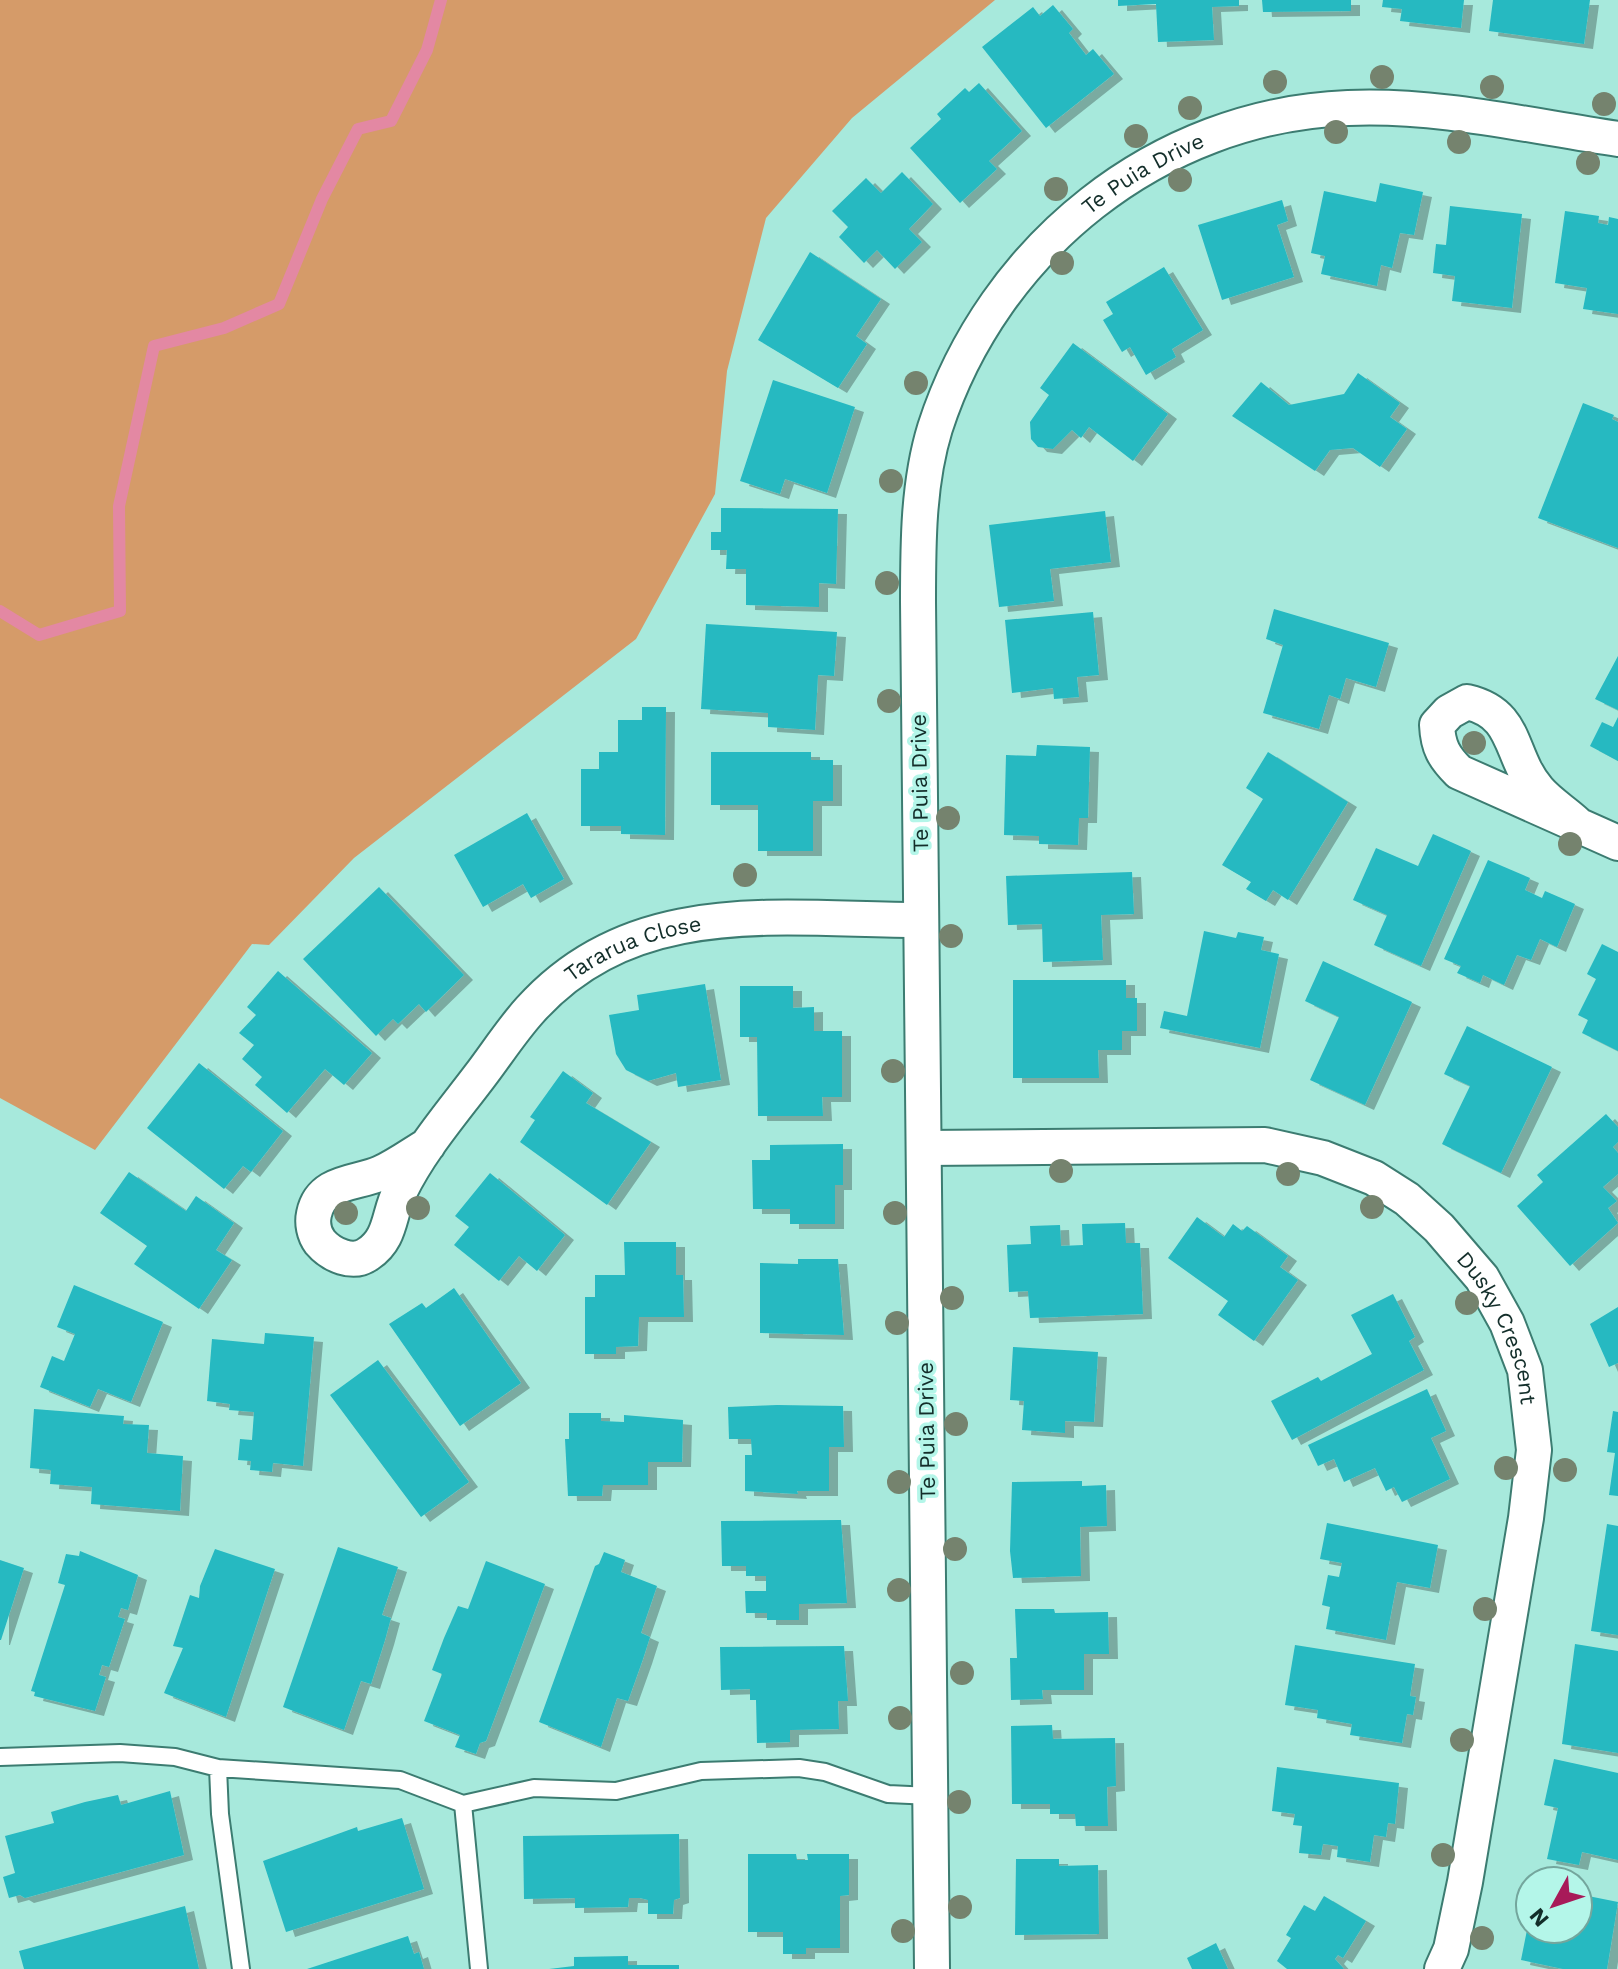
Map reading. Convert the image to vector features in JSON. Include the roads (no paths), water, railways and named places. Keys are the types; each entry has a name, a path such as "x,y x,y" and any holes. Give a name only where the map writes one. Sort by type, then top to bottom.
{"street":[{"name":"Te Puia Drive","path":"932,1969 918,602 919,530 935,429 962,360 1023,266 1066,223 1111,187 1163,156 1218,133 1277,116 1346,108 1408,108 1618,139"},
{"path":"1576,823 1618,843"},
{"name":"Tararua Close","path":"428,1145 530,1010 593,958 640,935 718,920 921,920"},
{"name":"Dusky Crescent","path":"924,1148 1265,1145 1323,1158 1374,1178 1407,1199 1439,1228 1482,1278 1507,1323 1525,1370 1534,1450 1465,1882 1451,1949 1442,1969"}],"lane":[{"path":"0,1757 120,1753 175,1757 218,1768 400,1780 463,1804 534,1788 616,1791 701,1771 799,1768 825,1772 888,1794 931,1796"},
{"path":"218,1768 220,1814 241,1969"},
{"path":"463,1804 479,1969"}],"waterway":[{"path":"0,611 39,635 120,611 119,506 154,346 224,328 279,304 322,199 358,129 391,121 427,50 441,0"}]}
